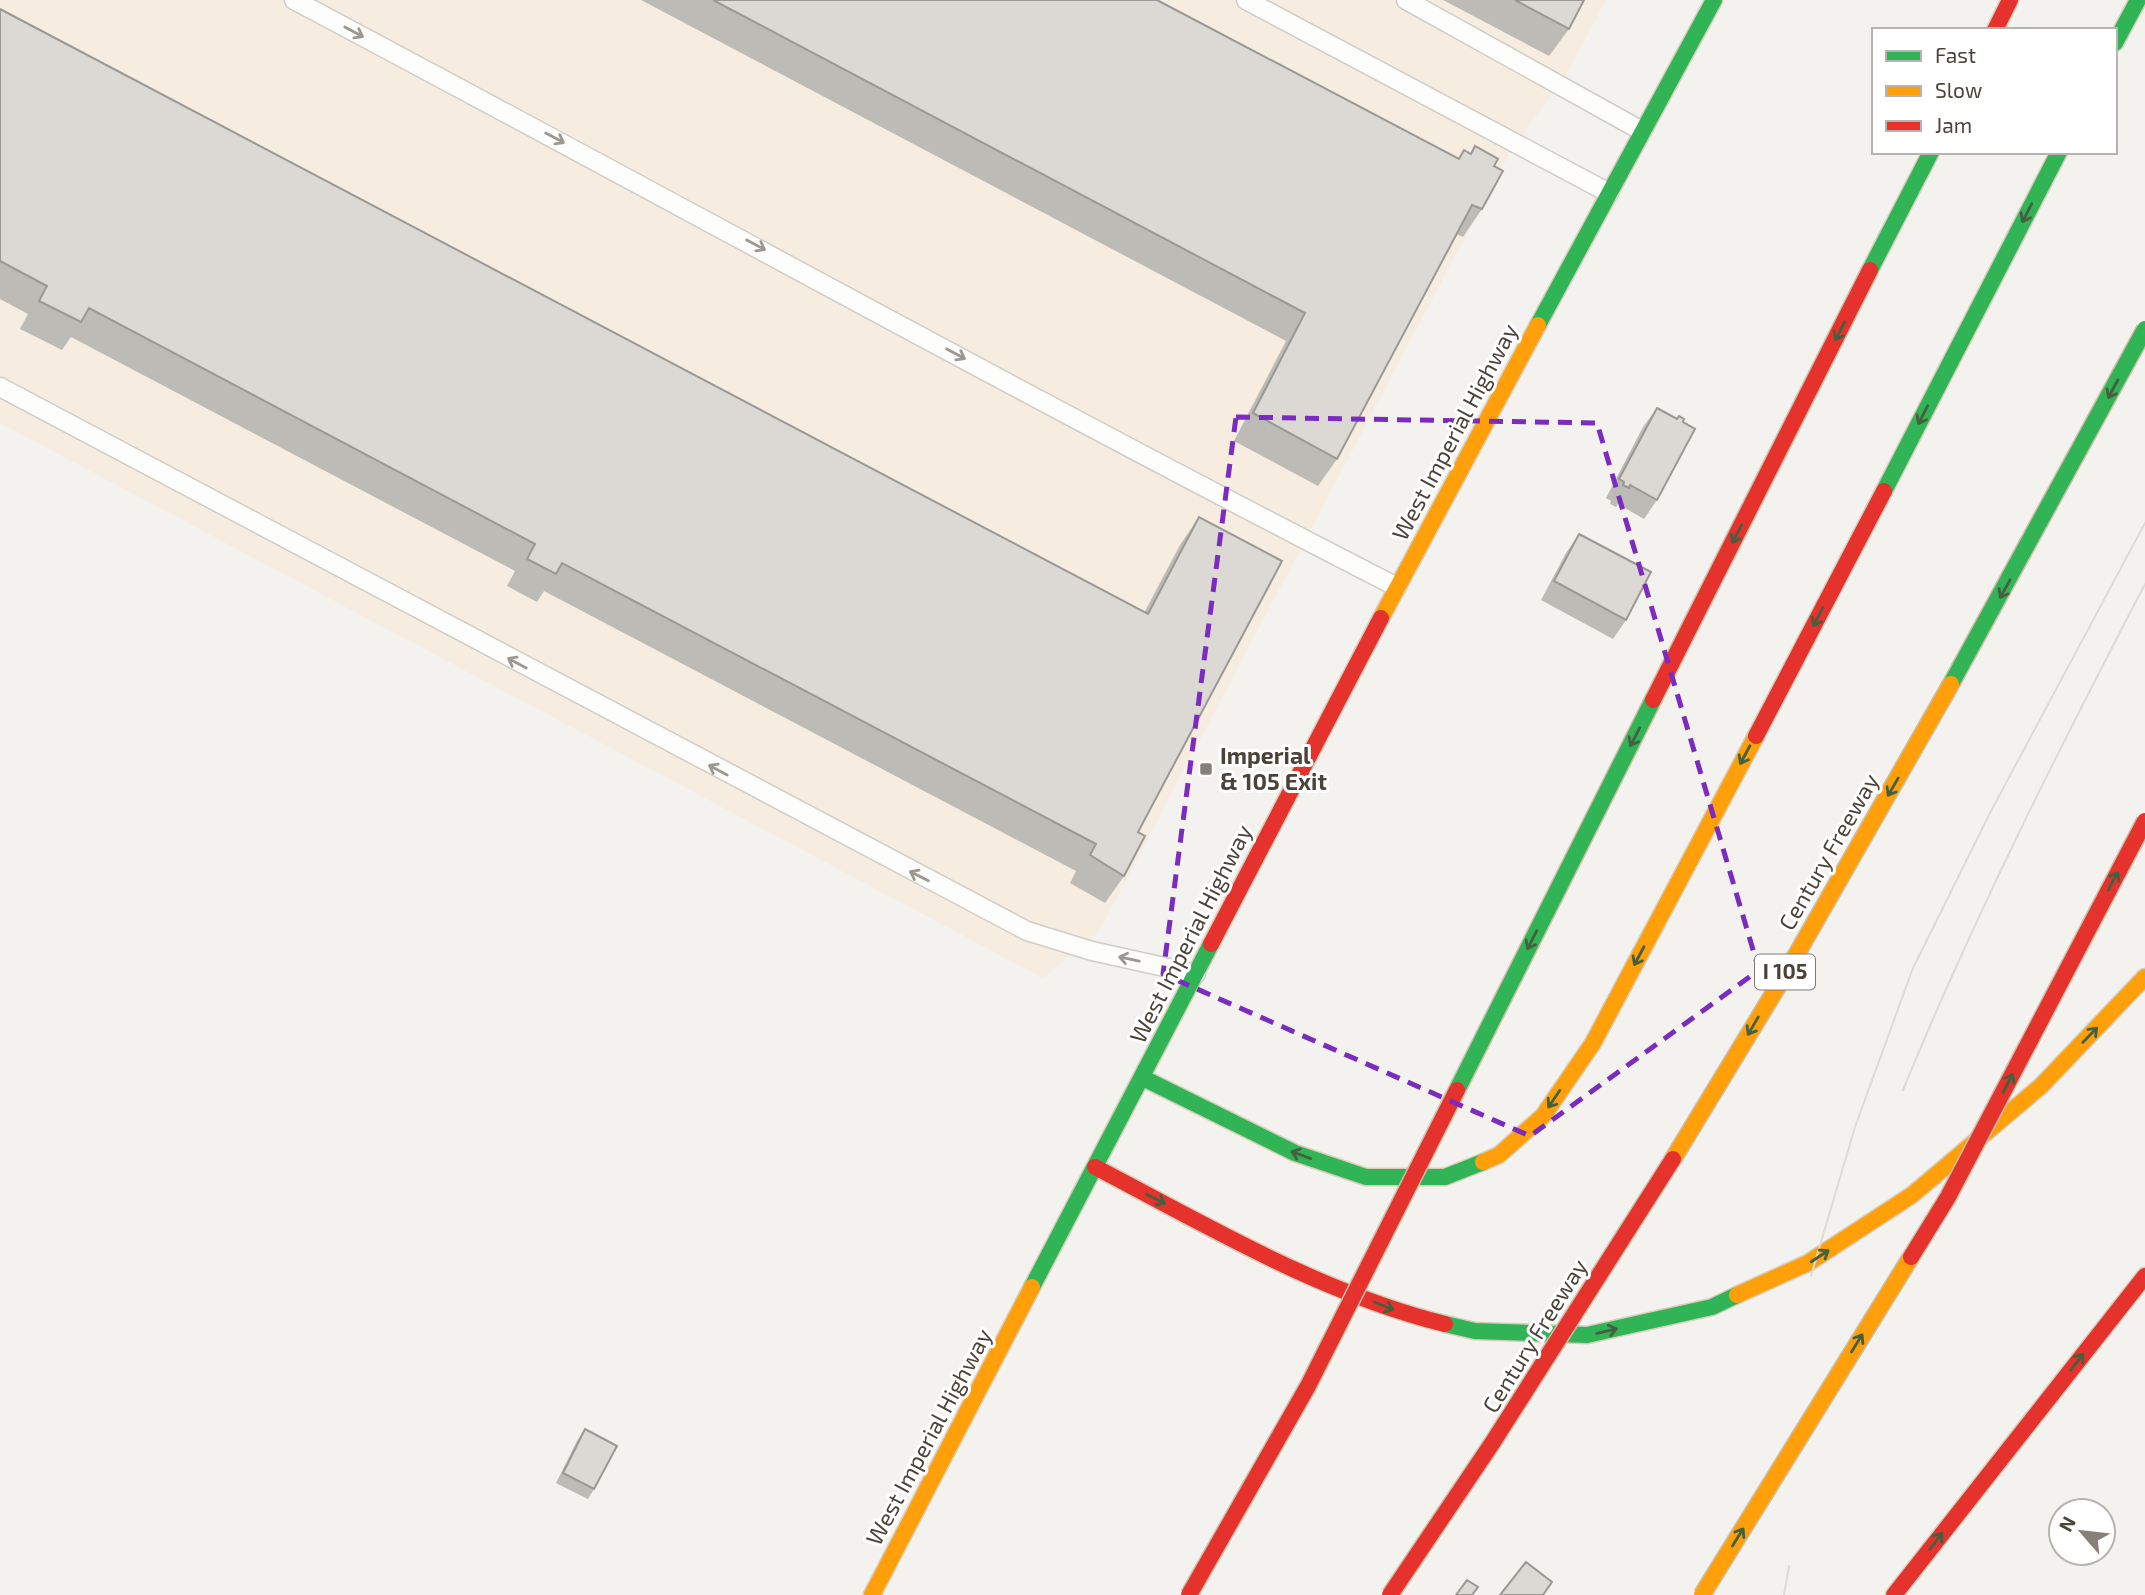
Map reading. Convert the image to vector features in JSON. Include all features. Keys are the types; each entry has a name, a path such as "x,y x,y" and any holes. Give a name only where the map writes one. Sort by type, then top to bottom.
{"main road":[{"name":"West Imperial Highway","path":"872,1595 1396,587 1714,0"},
{"path":"1983,28 1995,0"},
{"path":"1996,28 2010,0"},
{"path":"2117,39 2137,0"},
{"path":"1870,270 1924,154"},
{"path":"1189,1595 1314,1374 1930,154"},
{"path":"1143,1078 1294,1153 1366,1177 1445,1177 1499,1156 1543,1116 1593,1043 2058,154"},
{"name":"Century Freeway","path":"1390,1595 1524,1397 1732,1062 1925,732 2145,328"},
{"path":"1702,1595 1948,1197 2145,821"},
{"path":"1095,1167 1284,1265 1394,1311 1475,1331 1587,1335 1713,1307 1808,1263 1912,1195 2041,1086 2145,977"},
{"path":"1894,1595 2145,1276"}],"lane":[{"path":"294,0 689,209 1214,494 1396,587"},
{"path":"1247,0 1609,193"},
{"path":"1406,0 1642,131"},
{"path":"0,387 1027,931 1092,951 1196,974"}],"highlighted area":[{"path":"1236,417 1597,423 1759,970 1530,1136 1163,974"}],"shaded area":[{"path":"0,0 1606,0 1568,72 1511,150 1098,933 1043,978 0,423"}],"building":[{"path":"713,0 1157,0 1459,159 1464,150 1471,154 1475,146 1498,159 1494,166 1503,171 1482,209 1472,205 1337,459 1253,413 1305,313"},
{"path":"1515,0 1584,0 1569,29"},
{"path":"0,9 1148,614 1199,517 1282,561 1138,832 1145,836 1124,876 1090,855 1096,844 562,563 556,574 527,559 535,544 89,308 81,322 39,301 47,286 0,261"},
{"path":"1657,408 1677,419 1679,416 1684,419 1683,422 1695,429 1657,500 1630,485 1629,488 1623,485 1624,482 1619,479"},
{"path":"1579,534 1651,572 1626,620 1554,581"},
{"path":"585,1429 617,1446 594,1489 563,1473"},
{"path":"1526,1562 1552,1582 1543,1595 1500,1595"},
{"path":"1467,1580 1478,1587 1472,1595 1456,1595"}],"tram line":[{"path":"1811,1276 1855,1127 1913,968 1990,813 2145,523"},
{"path":"1903,1090 1930,1025 2018,835 2145,584"},
{"path":"1784,1595 1789,1566"}],"traffic: fast":[{"path":"1538,325 1714,0"},
{"path":"2117,39 2138,0"},
{"path":"1870,270 1930,154"},
{"path":"1884,491 2058,154"},
{"path":"1951,684 2145,329"},
{"path":"1457,1090 1653,700"},
{"path":"1032,1287 1211,944"},
{"path":"1143,1078 1295,1153 1366,1177 1445,1177 1483,1162"},
{"path":"1445,1324 1475,1331 1587,1335 1712,1307 1737,1295"}],"traffic: slow":[{"path":"1381,618 1538,325"},
{"path":"1673,1159 1786,973 1951,684"},
{"path":"1483,1162 1499,1155 1543,1116 1593,1043 1756,736"},
{"path":"1737,1295 1808,1263 1912,1195 2041,1086 2145,977"},
{"path":"1702,1595 1911,1257"},
{"path":"872,1595 1032,1287"}],"traffic: jam":[{"path":"1996,28 2010,0"},
{"path":"1653,700 1870,270"},
{"path":"1756,736 1884,491"},
{"path":"1211,944 1381,618"},
{"path":"1911,1257 1948,1197 2145,821"},
{"path":"1189,1595 1308,1386 1457,1090"},
{"path":"1390,1595 1493,1442 1673,1159"},
{"path":"1095,1167 1309,1276 1353,1295 1445,1324"},
{"path":"1894,1595 2145,1276"}],"place":[{"name":"Imperial & 105 Exit","path":"1206,769"}]}
